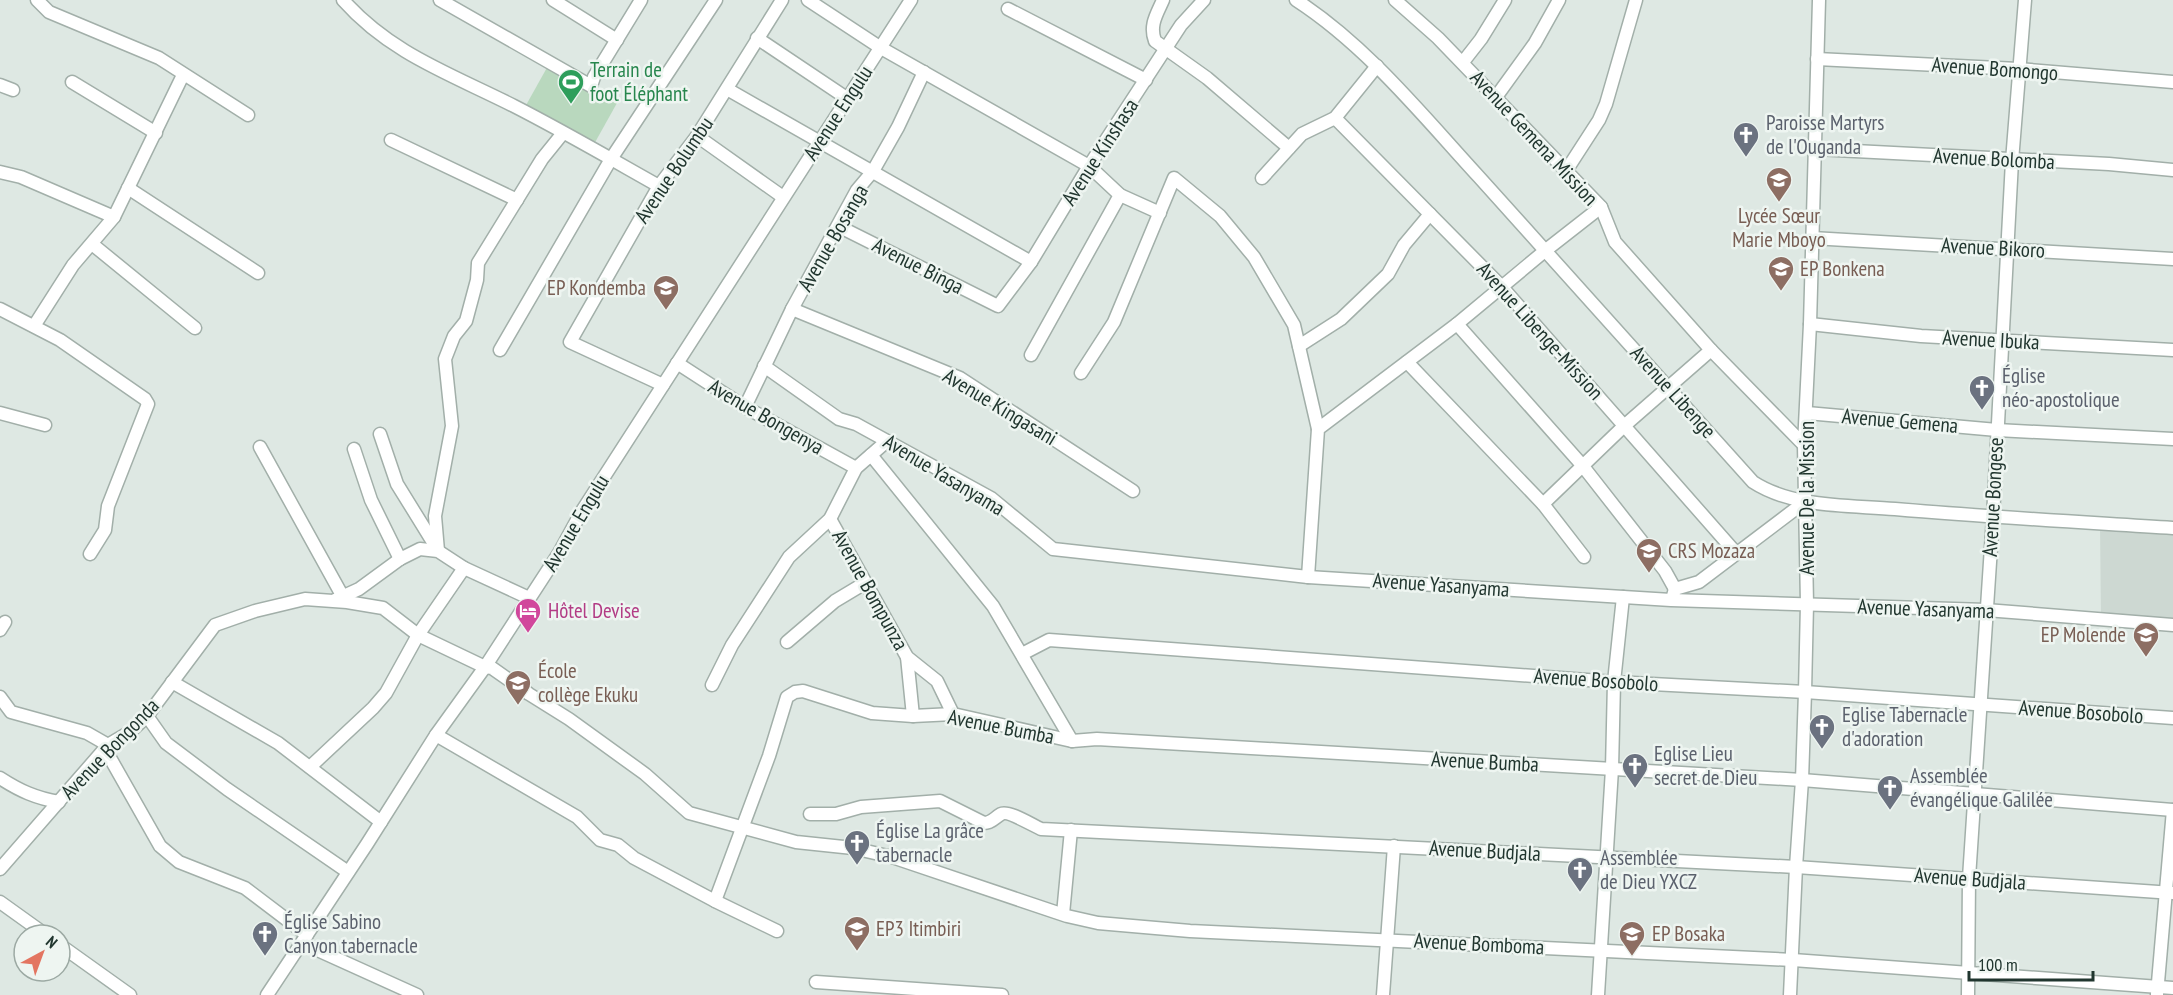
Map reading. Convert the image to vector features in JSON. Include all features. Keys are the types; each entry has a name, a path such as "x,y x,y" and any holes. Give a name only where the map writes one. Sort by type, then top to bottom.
{"street":[{"path":"38,0 49,12 159,58 248,115"},
{"path":"343,0 373,30 411,56 514,106 659,186"},
{"path":"440,0 591,86 594,77 641,0"},
{"path":"554,0 617,40"},
{"path":"500,350 611,159 716,0"},
{"name":"Avenue Bolumbu","path":"663,385 570,342 659,186 697,136 782,0"},
{"path":"808,0 881,48 1089,166 1120,195 1160,213"},
{"name":"Avenue Engulu","path":"267,995 436,735 485,667 559,553 582,511 911,0"},
{"path":"1164,0 1153,21 1151,32 1155,41 1207,78 1289,148"},
{"name":"Avenue Kinshasa","path":"998,306 1031,262 1089,166 1181,24 1204,0"},
{"name":"Avenue Libenge","path":"1296,0 1309,8 1377,66 1546,250 1753,482 1768,492 1806,501 1993,517 2173,528"},
{"path":"1462,62 1481,39 1505,0"},
{"path":"1496,97 1535,44 1559,0"},
{"path":"1566,171 1599,120 1606,104 1636,0"},
{"name":"Avenue De la Mission","path":"1790,995 1805,692 1807,604 1804,445 1816,149 1819,0"},
{"name":"Avenue Bongese","path":"1968,995 1970,878 1993,517 2012,161 2025,0"},
{"name":"Avenue Gemena Mission","path":"1403,2 1601,207 1615,242 1711,350 1804,445"},
{"path":"1008,9 1146,80"},
{"path":"757,38 848,99"},
{"name":"Avenue Bomongo","path":"1817,59 2018,69 2173,82"},
{"path":"1262,178 1302,134 1335,118 1377,66"},
{"name":"Avenue Bosanga","path":"745,407 792,309 857,190 873,171 898,127 924,72"},
{"path":"34,326 73,265 114,217 183,75"},
{"path":"72,82 156,133"},
{"path":"0,85 13,90"},
{"path":"728,89 1031,262"},
{"name":"Avenue Libenge-Mission","path":"1335,118 1502,287 1736,553"},
{"path":"438,551 435,516 452,426 445,359 454,336 466,321 477,280 478,264 542,159 563,133"},
{"path":"697,136 783,197"},
{"path":"391,140 518,200"},
{"name":"Avenue Bolomba","path":"1816,149 2012,161 2109,164 2173,170"},
{"path":"0,171 43,186 114,217"},
{"path":"1081,373 1114,322 1173,178 1178,180 1220,216 1254,257 1294,326 1318,429 1308,577"},
{"path":"129,188 258,273"},
{"path":"1031,355 1120,195"},
{"path":"1318,429 1457,324 1601,207"},
{"path":"1299,346 1341,319 1388,274 1404,245 1430,214"},
{"name":"Avenue Binga","path":"838,226 998,306"},
{"name":"Avenue Bikoro","path":"1812,238 2173,259"},
{"path":"92,244 195,328"},
{"path":"0,309 70,346 145,399 148,404 108,506 105,530 90,555"},
{"name":"Avenue Kingasani","path":"792,309 960,378 1133,491"},
{"path":"1457,324 1582,465 1665,571 1673,594 1699,582 1806,501"},
{"name":"Avenue Ibuka","path":"1810,324 1921,336 2173,350"},
{"path":"1543,504 1624,426 1711,350"},
{"path":"1407,362 1543,504 1584,557"},
{"name":"Avenue Bongenya","path":"677,363 745,407 856,468"},
{"name":"Avenue Yasanyama","path":"764,366 839,418 856,424 991,498 1053,549 1308,577 1623,597 1673,594 1807,604 1986,610 2173,625"},
{"path":"0,413 45,424"},
{"name":"Avenue Gemena","path":"1807,413 1997,430 2173,439"},
{"path":"380,434 396,484 438,551 464,568 529,598"},
{"path":"712,685 732,645 789,557 830,519 856,468 887,441"},
{"path":"260,447 338,599 359,589 400,559 420,549 438,551"},
{"path":"354,448 371,500 400,559"},
{"path":"872,455 993,606 1072,741"},
{"name":"Avenue Bompunza","path":"830,519 908,657 937,681 953,714"},
{"path":"310,767 386,693 418,635 464,568"},
{"path":"787,642 835,601 865,583"},
{"path":"1598,995 1612,770 1614,682 1623,597"},
{"name":"Avenue Bomboma","path":"215,625 255,611 305,599 338,599 383,608 418,635 485,667 492,668 569,719 645,774 689,813 796,842 853,848 892,857 1063,914 1098,923 1190,931 1793,960 2158,991 2173,988"},
{"name":"Avenue Bongonda","path":"0,869 107,747 130,732 147,716 215,625"},
{"name":"Avenue Bosobolo","path":"1022,654 1049,640 1614,682 1805,692 2173,718"},
{"path":"908,657 913,716"},
{"path":"172,682 278,743 381,822"},
{"name":"Avenue Bumba","path":"741,828 769,756 787,697 795,692 803,691 872,713 913,716 953,714 1072,741 1097,739 1802,780 1976,792 2173,810"},
{"path":"0,697 11,712 87,733 107,747 160,846 178,862 245,888 305,939 417,995"},
{"path":"147,716 166,743 227,789 348,872"},
{"path":"436,735 578,817 600,840 618,845 634,858 777,931"},
{"path":"0,778 20,791 37,798 59,802"},
{"name":"Avenue Budjala","path":"810,814 836,814 861,807 940,801 984,823 988,824 1005,813 1041,829 1796,867 2169,893"},
{"path":"2158,991 2169,893 2173,810"},
{"path":"715,901 741,828"},
{"path":"1063,914 1071,830"},
{"path":"1383,995 1394,846"},
{"path":"0,902 29,923"},
{"path":"72,954 130,995"},
{"path":"816,982 1002,995"}],"shaded area":[{"path":"2100,524 2173,528 2173,625 2101,619"}],"green space":[{"name":"Terrain de foot Éléphant","path":"549,64 617,103 593,146 525,107"}],"place":[{"name":"Terrain de foot Éléphant","path":"571,105"},
{"name":"Paroisse Martyrs de l'Ouganda","path":"1746,158"},
{"name":"Lycée Sœur Marie Mboyo","path":"1779,203"},
{"name":"EP Bonkena","path":"1781,292"},
{"name":"EP Kondemba","path":"666,311"},
{"name":"Église néo-apostolique","path":"1982,411"},
{"name":"CRS Mozaza","path":"1649,574"},
{"name":"Hôtel Devise","path":"528,634"},
{"name":"EP Molende","path":"2146,658"},
{"name":"École collège Ekuku","path":"518,706"},
{"name":"Eglise Tabernacle d'adoration","path":"1822,750"},
{"name":"Eglise Lieu secret de Dieu","path":"1635,789"},
{"name":"Assemblée évangélique Galilée","path":"1890,811"},
{"name":"Église La grâce tabernacle","path":"857,866"},
{"name":"Assemblée de Dieu YXCZ","path":"1580,893"},
{"name":"EP3 Itimbiri","path":"857,952"},
{"name":"Église Sabino Canyon tabernacle","path":"265,957"},
{"name":"EP Bosaka","path":"1632,957"}]}
